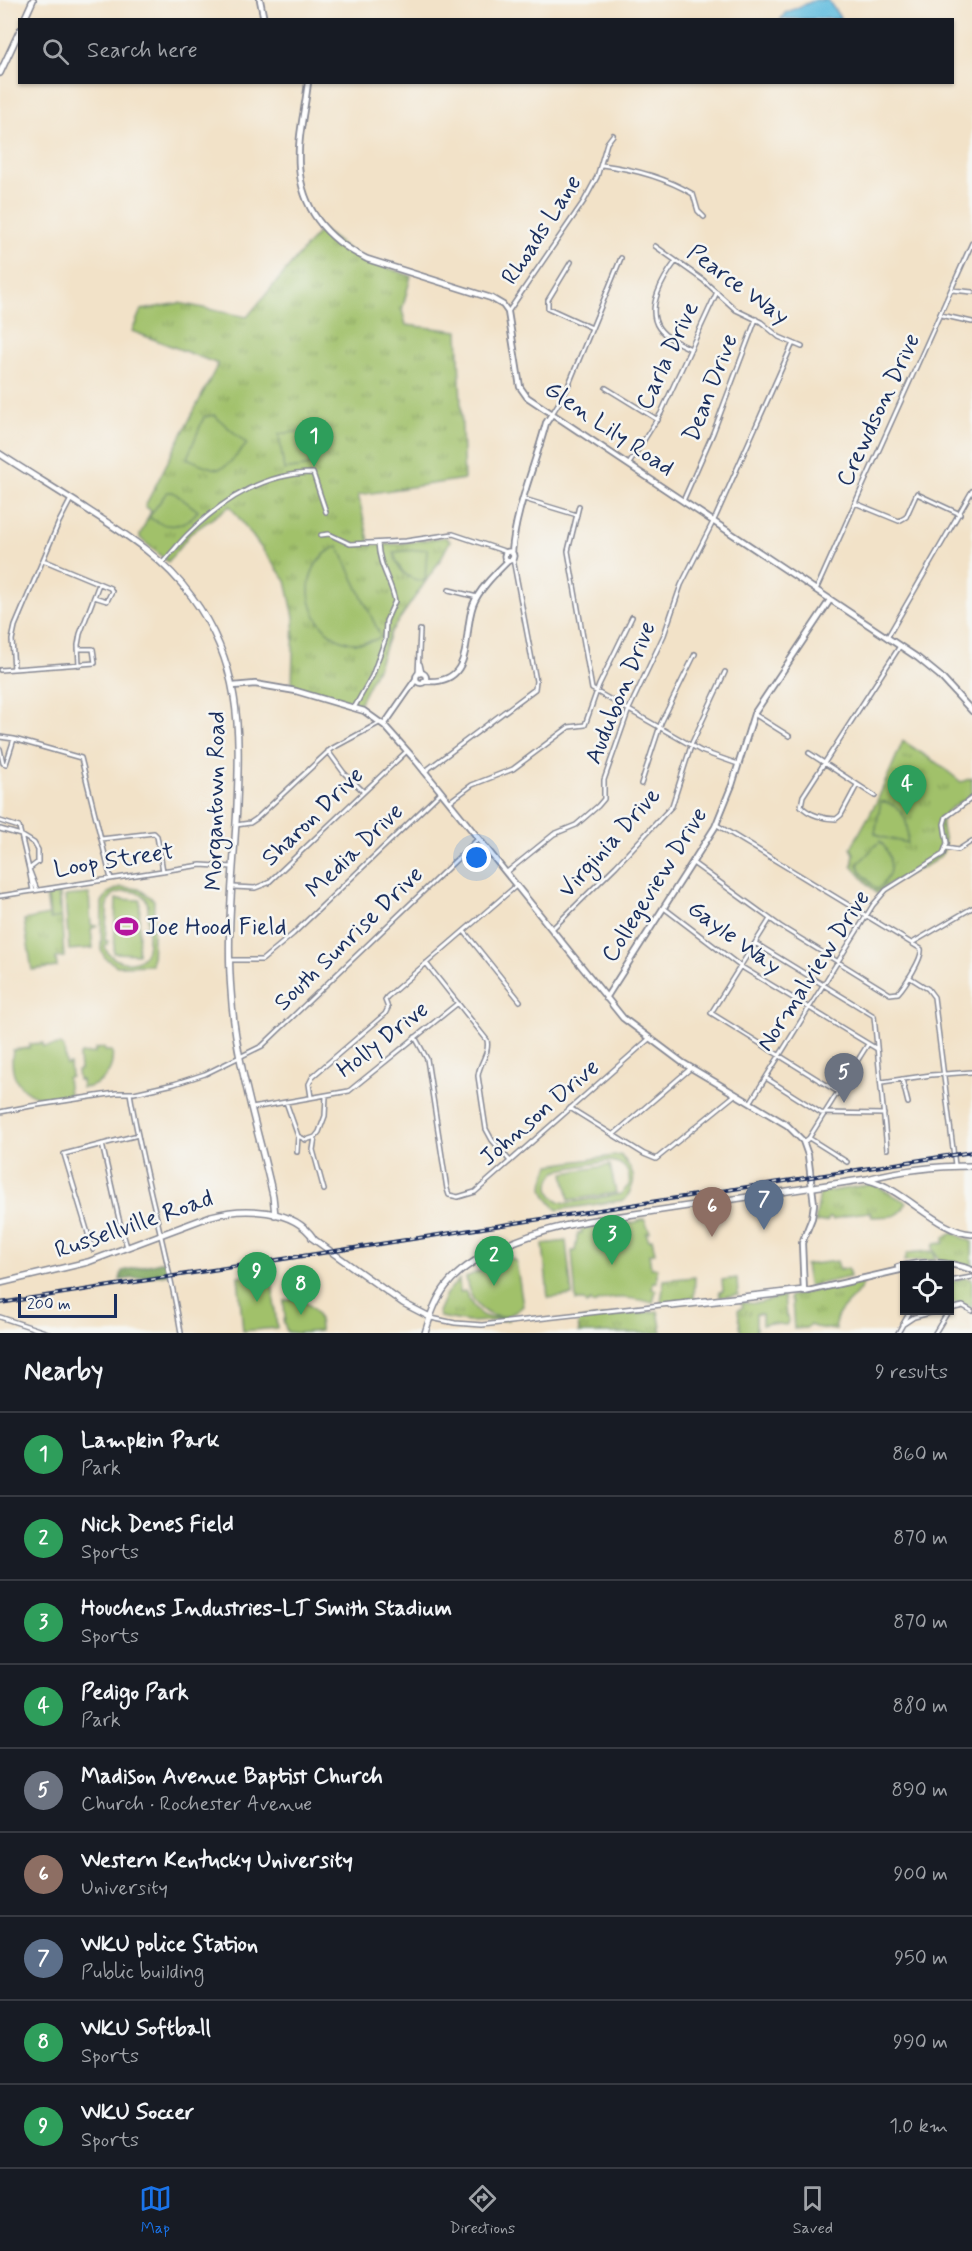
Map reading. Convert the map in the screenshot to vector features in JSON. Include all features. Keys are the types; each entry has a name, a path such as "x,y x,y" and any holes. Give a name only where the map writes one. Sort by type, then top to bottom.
{"main road":[{"path":"25,18 33,0"},
{"path":"0,73 18,34"},
{"name":"Morgantown Road","path":"0,454 136,541 162,563 188,591 204,614 221,650 233,686 239,733 230,960 232,1012 240,1058 278,1216"},
{"path":"425,1333 444,1288 461,1271 504,1247 536,1234 588,1221 813,1188 886,1174 972,1166"},
{"path":"867,1179 883,1186 951,1228 972,1234"},
{"name":"Russellville Road","path":"0,1283 64,1269 222,1213 240,1211 278,1216 403,1303 430,1317"}],"street":[{"path":"260,0 264,18"},
{"path":"308,84 299,168 310,209 320,224 364,258 491,298 503,305 508,312"},
{"name":"Rhoads Lane","path":"508,312 581,205 602,165 607,144 613,135"},
{"path":"602,165 625,168 679,186 693,194 698,211 704,217"},
{"name":"Crewdson Drive","path":"816,590 972,243"},
{"name":"Pearce Way","path":"656,246 717,292 736,310 756,319 776,335 802,347"},
{"path":"421,677 432,681 445,679 462,663 466,652 471,610 477,597 502,566 513,544 546,423 566,391 621,258"},
{"path":"676,261 661,286 654,316 663,333 691,349"},
{"path":"571,262 548,300 548,308 592,328"},
{"path":"952,290 972,292"},
{"name":"Carla Drive","path":"629,465 657,420 717,292"},
{"name":"Glen Lily Road","path":"508,312 520,387 527,397 900,646 938,674 972,711"},
{"path":"941,315 972,322"},
{"name":"Dean Drive","path":"683,501 756,319"},
{"name":"Audubon Drive","path":"505,873 554,834 576,825 602,801 604,780 628,711 664,635 681,585 713,522 793,343"},
{"path":"606,388 657,420"},
{"path":"162,563 200,523 247,489 270,478 299,472 313,473 326,512"},
{"path":"887,638 972,491"},
{"path":"855,503 898,521 906,517 917,493 960,514"},
{"path":"14,669 14,631 71,499"},
{"path":"524,499 576,515"},
{"path":"579,506 568,555 593,690 691,746 738,764"},
{"path":"321,535 329,534 350,544 406,541 449,533 459,535 507,556 514,566 536,681 535,689 424,772"},
{"path":"354,708 375,667 385,640 386,621 395,601 384,575 378,543"},
{"path":"43,560 110,588 112,593 105,602 94,597"},
{"path":"79,665 80,634 99,584"},
{"path":"449,590 477,597"},
{"name":"Collegeview Drive","path":"606,998 717,824 754,714 830,600"},
{"path":"449,802 472,785 510,771 569,727 584,725 596,693 632,618"},
{"path":"236,825 250,823 256,819 328,751 382,724 421,677 420,630"},
{"path":"857,784 842,813 836,819 804,810 801,804 802,799 900,646"},
{"path":"0,670 93,664 95,662 93,649 78,649"},
{"path":"641,784 660,729 695,654"},
{"name":"Virginia Drive","path":"551,930 616,866 670,808 691,746 725,672"},
{"path":"233,686 255,684 314,695 368,713 382,724 441,792 623,1018 691,1068 791,1128 804,1142 808,1152 813,1188 813,1213 801,1249 804,1291"},
{"path":"754,714 789,736"},
{"path":"0,737 81,758 111,880"},
{"path":"0,749 3,763 6,764 14,739"},
{"path":"328,751 344,773 363,792"},
{"name":"Sharon Drive","path":"233,887 255,888 268,883 407,751"},
{"path":"809,753 875,796"},
{"name":"Media Drive","path":"230,960 262,960 293,934 441,792"},
{"path":"946,848 944,824 946,817 972,798"},
{"path":"0,821 21,829 30,869 28,873 35,891"},
{"path":"693,863 770,919 892,995 900,991 922,954 921,950 717,824"},
{"path":"0,829 21,835 34,843 39,856 38,862 30,869"},
{"path":"101,839 156,834 163,871"},
{"path":"23,843 27,839"},
{"name":"South Sunrise Drive","path":"0,1112 116,1093 130,1093 183,1082 262,1046 478,839"},
{"name":"Normalview Drive","path":"750,1103 884,891 941,856 946,848 958,850 972,841"},
{"name":"Loop Street","path":"0,896 201,865 234,867"},
{"path":"311,1097 309,1084 313,1076 385,1014 388,1008 387,997 516,886"},
{"name":"Gayle Way","path":"664,908 740,966 878,1050"},
{"path":"912,943 972,908"},
{"path":"770,919 711,1013 838,1092"},
{"path":"464,931 520,1001"},
{"path":"755,943 874,1016 887,1149"},
{"path":"426,963 488,1044 487,1054 478,1072 485,1126 489,1136 510,1161"},
{"path":"909,976 934,996 955,1166"},
{"name":"Holly Drive","path":"252,1108 326,1096 354,1088 458,1003"},
{"name":"Johnson Drive","path":"415,1037 427,1059 449,1194 456,1197 472,1194 649,1039"},
{"path":"804,1142 825,1114 868,1044"},
{"path":"613,1135 691,1068"},
{"path":"882,1082 972,1072"},
{"path":"765,1078 825,1114 884,1114"},
{"path":"902,1079 908,1103"},
{"path":"130,1093 181,1333"},
{"path":"570,1108 647,1156 658,1159 736,1094"},
{"name":"Holly Drive","path":"324,1190 314,1158 315,1137 324,1120 326,1096"},
{"path":"286,1102 298,1136 297,1152"},
{"path":"93,1250 64,1154 138,1135"},
{"path":"298,1136 306,1140 315,1137"},
{"path":"809,1138 847,1162"},
{"path":"102,1144 118,1219 127,1248"},
{"path":"804,1291 918,1263 947,1263 972,1273"},
{"path":"954,1268 972,1273"},
{"path":"430,1317 455,1323 482,1325 669,1305 672,1307 804,1291 900,1270"},
{"path":"954,1280 972,1273"},
{"path":"954,1308 963,1306 972,1311"},
{"path":"898,1333 908,1315"},
{"path":"902,1325 914,1317 923,1315"},
{"path":"935,1333 946,1315"},
{"path":"0,1317 48,1333"}],"green space":[{"path":"321,229 359,258 411,276 402,310 406,325 458,331 464,479 358,495 370,545 397,544 445,537 450,541 439,562 390,633 379,664 358,706 292,686 294,617 286,581 230,506 190,534 168,562 140,538 151,511 145,506 218,364 132,331 141,310 179,303 247,317"},
{"path":"214,415 247,444 226,466 215,469 187,458 204,417"},
{"path":"304,431 310,466 284,470 279,434"},
{"path":"167,492 173,492 198,511 181,524 168,525 155,521 149,517"},
{"path":"338,546 381,637 359,643 341,640 325,629 314,613 309,595 311,576 320,559"},
{"path":"427,549 425,581 413,579 400,569 394,552"},
{"path":"903,741 961,782 972,778 972,796 954,806 942,819 945,845 941,855 935,861 892,883 877,894 852,866 854,854 851,848 877,801"},
{"path":"881,801 895,806 900,811 906,822 907,843 875,833"},
{"path":"880,841 888,854 890,867 887,879 877,890 861,872 858,864"},
{"path":"121,887 139,889 154,900 152,965 117,966 105,958 101,950 102,902 108,893","holes":["125,891 140,894 147,901 148,926 145,926 145,929 148,929 148,946 141,959 122,962 111,956 105,946 108,941 105,941 108,901 114,894"]},
{"path":"60,893 64,957 56,958 57,967 32,970 24,920 49,915 46,895"},
{"path":"58,894 61,917 50,919 48,896"},
{"path":"89,894 91,925 96,926 91,929 93,948 69,950 65,896"},
{"name":"Joe Hood Field","path":"116,899 140,900 138,954 114,953"},
{"path":"43,1043 43,1047 60,1045 64,1048 66,1065 70,1064 71,1077 67,1078 69,1094 56,1097 34,1095 19,1083 14,1074 13,1050 30,1048 30,1044"},
{"path":"104,1048 105,1051 112,1051 109,1071 101,1081 82,1088 77,1071 80,1070 79,1057 81,1054 95,1053 95,1049"},
{"path":"621,1155 634,1177 632,1187 625,1200 557,1210 543,1189 544,1179 550,1165","holes":["609,1161 622,1165 629,1175 629,1185 621,1194 567,1203 555,1199 552,1195 550,1180 558,1170"]},
{"path":"610,1165 616,1193 569,1200 564,1173"},
{"path":"873,1184 906,1202 897,1215 872,1217 870,1212 852,1214 833,1220 828,1218 828,1221 815,1223 820,1193"},
{"path":"644,1219 650,1232 646,1233 649,1240 652,1239 655,1253 649,1254 651,1268 657,1268 657,1282 653,1282 652,1289 656,1290 653,1303 623,1298 608,1299 593,1304 591,1301 586,1304 584,1301 576,1301 572,1251 575,1251 578,1233 582,1233 581,1229 622,1225"},
{"path":"954,1233 972,1242 972,1268 954,1264 954,1261 940,1261 933,1249 934,1244 944,1243 944,1237"},
{"path":"566,1241 572,1295 548,1298 543,1244"},
{"path":"934,1252 935,1260 904,1261 908,1253"},
{"path":"510,1258 516,1261 523,1306 513,1313 494,1316 478,1306 468,1288 466,1277"},
{"path":"165,1261 168,1274 120,1280 122,1271"},
{"path":"837,1261 840,1270 848,1268 850,1277 810,1286 808,1284 805,1265"},
{"path":"271,1272 277,1328 243,1331 238,1276"},
{"path":"695,1277 694,1300 661,1303 664,1280"},
{"path":"737,1278 738,1295 720,1297 719,1292 723,1291 722,1280"},
{"path":"964,1278 972,1279 972,1308 966,1304 954,1302 954,1281"},
{"path":"459,1279 460,1292 465,1291 480,1314 491,1318 508,1317 509,1320 469,1322 440,1317 438,1312 446,1294"},
{"path":"861,1281 863,1284 860,1290 837,1317 836,1330 810,1325 806,1328 794,1329 790,1296"},
{"path":"784,1296 786,1317 788,1317 786,1325 770,1323 762,1325 762,1314 756,1314 756,1332 767,1333 741,1333 738,1310 743,1307 741,1302 758,1303"},
{"path":"293,1299 305,1302 313,1309 319,1319 320,1331 287,1332 283,1320 285,1320 284,1301"},
{"path":"658,1311 662,1333 579,1333 578,1320"}],"water":[{"path":"815,0 828,0 840,18 782,18 785,13"}],"railway":[{"path":"0,1303 972,1152"}],"place":[{"name":"Lampkin Park","path":"314,467"},
{"name":"Pedigo Park","path":"907,815"},
{"name":"Joe Hood Field","path":"127,927"},
{"name":"Madison Avenue Baptist Church","path":"844,1103"},
{"name":"WKU police Station","path":"764,1230"},
{"name":"Western Kentucky University","path":"712,1237"},
{"name":"Houchens Industries-LT Smith Stadium","path":"612,1265"},
{"name":"Nick Denes Field","path":"494,1286"},
{"name":"WKU Soccer","path":"257,1302"},
{"name":"WKU Softball","path":"301,1315"}]}
